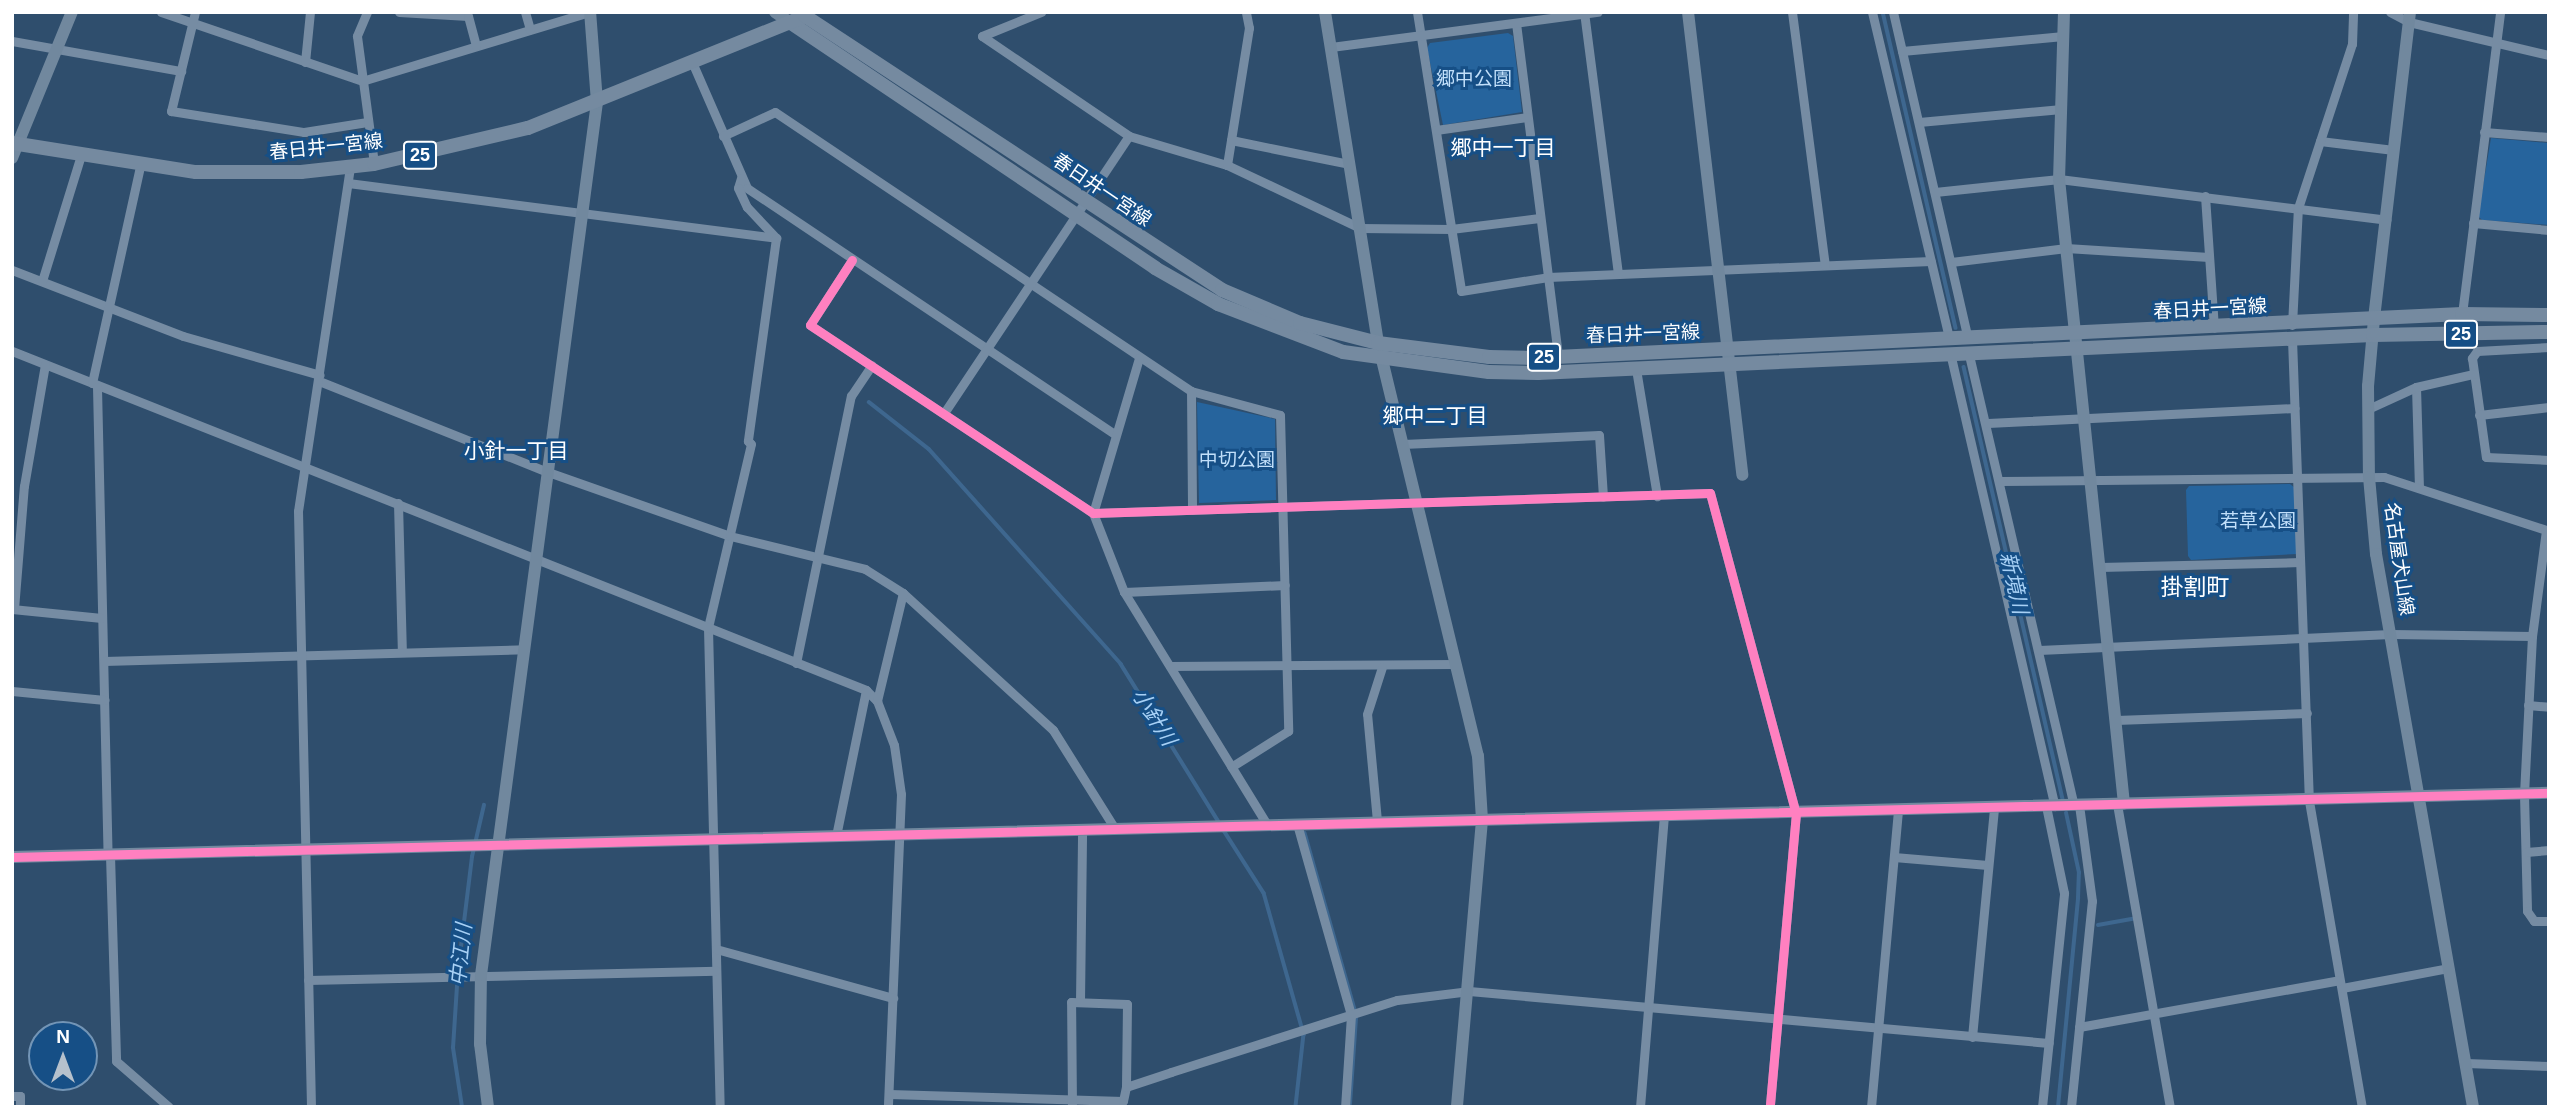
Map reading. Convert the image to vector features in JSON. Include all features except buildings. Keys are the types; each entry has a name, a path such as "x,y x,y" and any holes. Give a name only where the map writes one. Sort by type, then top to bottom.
{"main road":[{"name":"春日井一宮線","path":"14,148 81,155 140,166 252,173 374,164 465,146 597,102 802,16"},
{"name":"春日井一宮線","path":"802,16 1222,290 1300,323 1379,351 1489,372 1731,367 1951,357 2214,328 2373,335 2549,332"},
{"name":"春日井一宮線","path":"802,16 1078,216 1218,304 1291,335 1343,352 1558,357 1949,339 2077,342 2292,332 2374,319 2462,314 2549,315"}],"street":[{"path":"14,148 72,12"},
{"path":"161,12 192,25 362,80 589,12 597,102 580,213 499,844 477,975 480,1044 488,1107"},
{"path":"195,12 171,111 304,132 367,122"},
{"path":"305,62 310,12"},
{"path":"367,12 357,36 374,164"},
{"path":"399,12 468,16 476,46"},
{"path":"525,12 530,29"},
{"path":"775,12 802,16"},
{"path":"1041,12 982,36 1129,135 1227,165 1360,228 1451,229 1539,218"},
{"path":"1227,165 1249,28 1246,12"},
{"path":"1325,12 1379,351 1478,756 1482,820 1457,1107"},
{"path":"1417,12 1461,291 1548,278 1931,261"},
{"path":"1331,47 1598,12"},
{"path":"1688,12 1721,271 1742,475"},
{"path":"1792,12 1825,265"},
{"path":"1872,12 1949,339"},
{"path":"1893,12 1968,339"},
{"path":"2064,12 2059,179 2109,646 2120,804 2170,1107"},
{"path":"2354,12 2351,44 2298,208 2292,332 2309,801 2362,1107"},
{"path":"2390,12 2549,55"},
{"path":"2462,314 2500,12"},
{"path":"1584,13 1618,274"},
{"name":"名古屋犬山線","path":"2409,17 2374,319 2368,409 2369,477 2391,634 2473,1107"},
{"path":"1516,23 1558,357"},
{"path":"1902,51 2063,36"},
{"path":"12,41 181,71"},
{"path":"692,62 747,188 1114,434"},
{"path":"1919,122 2061,109"},
{"path":"723,135 775,111 1031,286 1191,391 1280,415 1287,731 1231,767"},
{"path":"1436,130 1527,117"},
{"path":"2484,132 2549,137"},
{"path":"944,413 1078,216 1129,135"},
{"path":"1231,140 1349,164"},
{"path":"2320,141 2393,150"},
{"path":"42,281 81,155"},
{"path":"140,166 95,385 109,855 116,1061 169,1107"},
{"path":"311,1107 299,510 350,167"},
{"path":"741,178 738,188 747,207 776,239"},
{"path":"1935,192 2059,179 2386,220"},
{"path":"348,183 776,239"},
{"path":"2205,196 2214,328"},
{"path":"2473,223 2549,230"},
{"path":"720,1107 708,628 751,444 748,441 776,239"},
{"path":"1951,261 2066,248 2209,257"},
{"path":"852,260 810,325 1093,513 1124,592 1267,824"},
{"path":"12,270 183,336 319,378 548,472 730,536 865,569 903,593 1053,730 1115,829"},
{"path":"2549,347 2477,351 2472,358 2486,457 2549,460"},
{"path":"12,351 866,690 877,701 900,769 888,1107"},
{"path":"1969,355 1988,423 2077,805 2092,901 2071,1107"},
{"path":"1951,357 2050,806 2064,893 2042,1107"},
{"path":"1093,513 1114,434 1139,358"},
{"path":"45,365 24,486 13,609 102,618"},
{"path":"796,663 820,560 851,396 872,365"},
{"path":"1636,369 1657,496"},
{"path":"2368,409 2416,387 2473,374"},
{"path":"2416,387 2419,488"},
{"path":"1191,391 1192,510"},
{"path":"2479,415 2549,407"},
{"path":"1988,423 2295,408"},
{"path":"1403,444 1599,435 1603,497"},
{"path":"2000,481 2369,477 2419,488 2547,531 2532,636 2524,795 2528,911 2534,921 2549,921"},
{"path":"1093,513 1710,494 1796,813 1770,1107"},
{"path":"398,503 402,652"},
{"path":"2100,567 2300,562"},
{"path":"1124,592 1285,585"},
{"path":"877,701 903,593"},
{"path":"2039,650 2391,634 2532,636"},
{"path":"104,661 524,649"},
{"path":"1170,666 1287,663 1382,667 1456,664"},
{"path":"1377,821 1367,714 1382,667"},
{"path":"836,835 866,690"},
{"path":"12,691 105,700"},
{"path":"2528,705 2549,707"},
{"path":"2116,720 2307,713"},
{"path":"12,857 2549,793"},
{"path":"1972,1037 1994,807"},
{"path":"1871,1107 1898,809"},
{"path":"1640,1107 1664,816"},
{"path":"1297,824 1351,1015 1345,1107"},
{"path":"1080,1002 1082,829"},
{"path":"2526,852 2549,850"},
{"path":"1894,858 1988,865"},
{"path":"716,949 893,998"},
{"path":"2079,1027 2449,968"},
{"path":"308,980 716,971"},
{"path":"1126,1087 1397,1000 1469,991 2049,1043"},
{"path":"889,1094 1072,1102 1124,1101 1126,1004 1071,1002 1072,1102"},
{"path":"2466,1063 2549,1066"},
{"path":"12,1096 20,1096 20,1107"}],"green space":[{"name":"郷中公園","path":"1508,33 1513,36 1522,112 1443,125 1427,48 1430,43"},
{"path":"2491,138 2549,143 2549,225 2482,220 2478,216"},
{"name":"中切公園","path":"1197,402 1275,419 1276,500 1199,503"},
{"name":"若草公園","path":"2290,484 2295,488 2297,554 2191,560 2188,556 2186,490 2189,486"}],"waterway":[{"name":"新境川","path":"1883,12 1956,328"},
{"name":"新境川","path":"1964,367 2063,800"},
{"name":"小針川","path":"869,402 929,449 1121,664 1219,822"},
{"name":"中江川","path":"462,1107 453,1048 458,971 472,857 484,805"},
{"name":"新境川","path":"2058,1107 2079,873 2066,813"},
{"name":"小針川","path":"1223,829 1264,893 1304,1034 1296,1107"},
{"path":"1305,833 1355,1010"},
{"path":"2098,925 2132,919"},
{"path":"1350,1104 1356,1019"}],"cycle path":[{"path":"852,260 810,325 1093,513 1710,493 1796,813 1770,1107"},
{"path":"12,857 2549,793"}],"district":[{"name":"郷中一丁目","path":"1503,148"},
{"name":"郷中二丁目","path":"1435,416"},
{"name":"小針一丁目","path":"516,451"},
{"name":"掛割町","path":"2195,587"}]}
